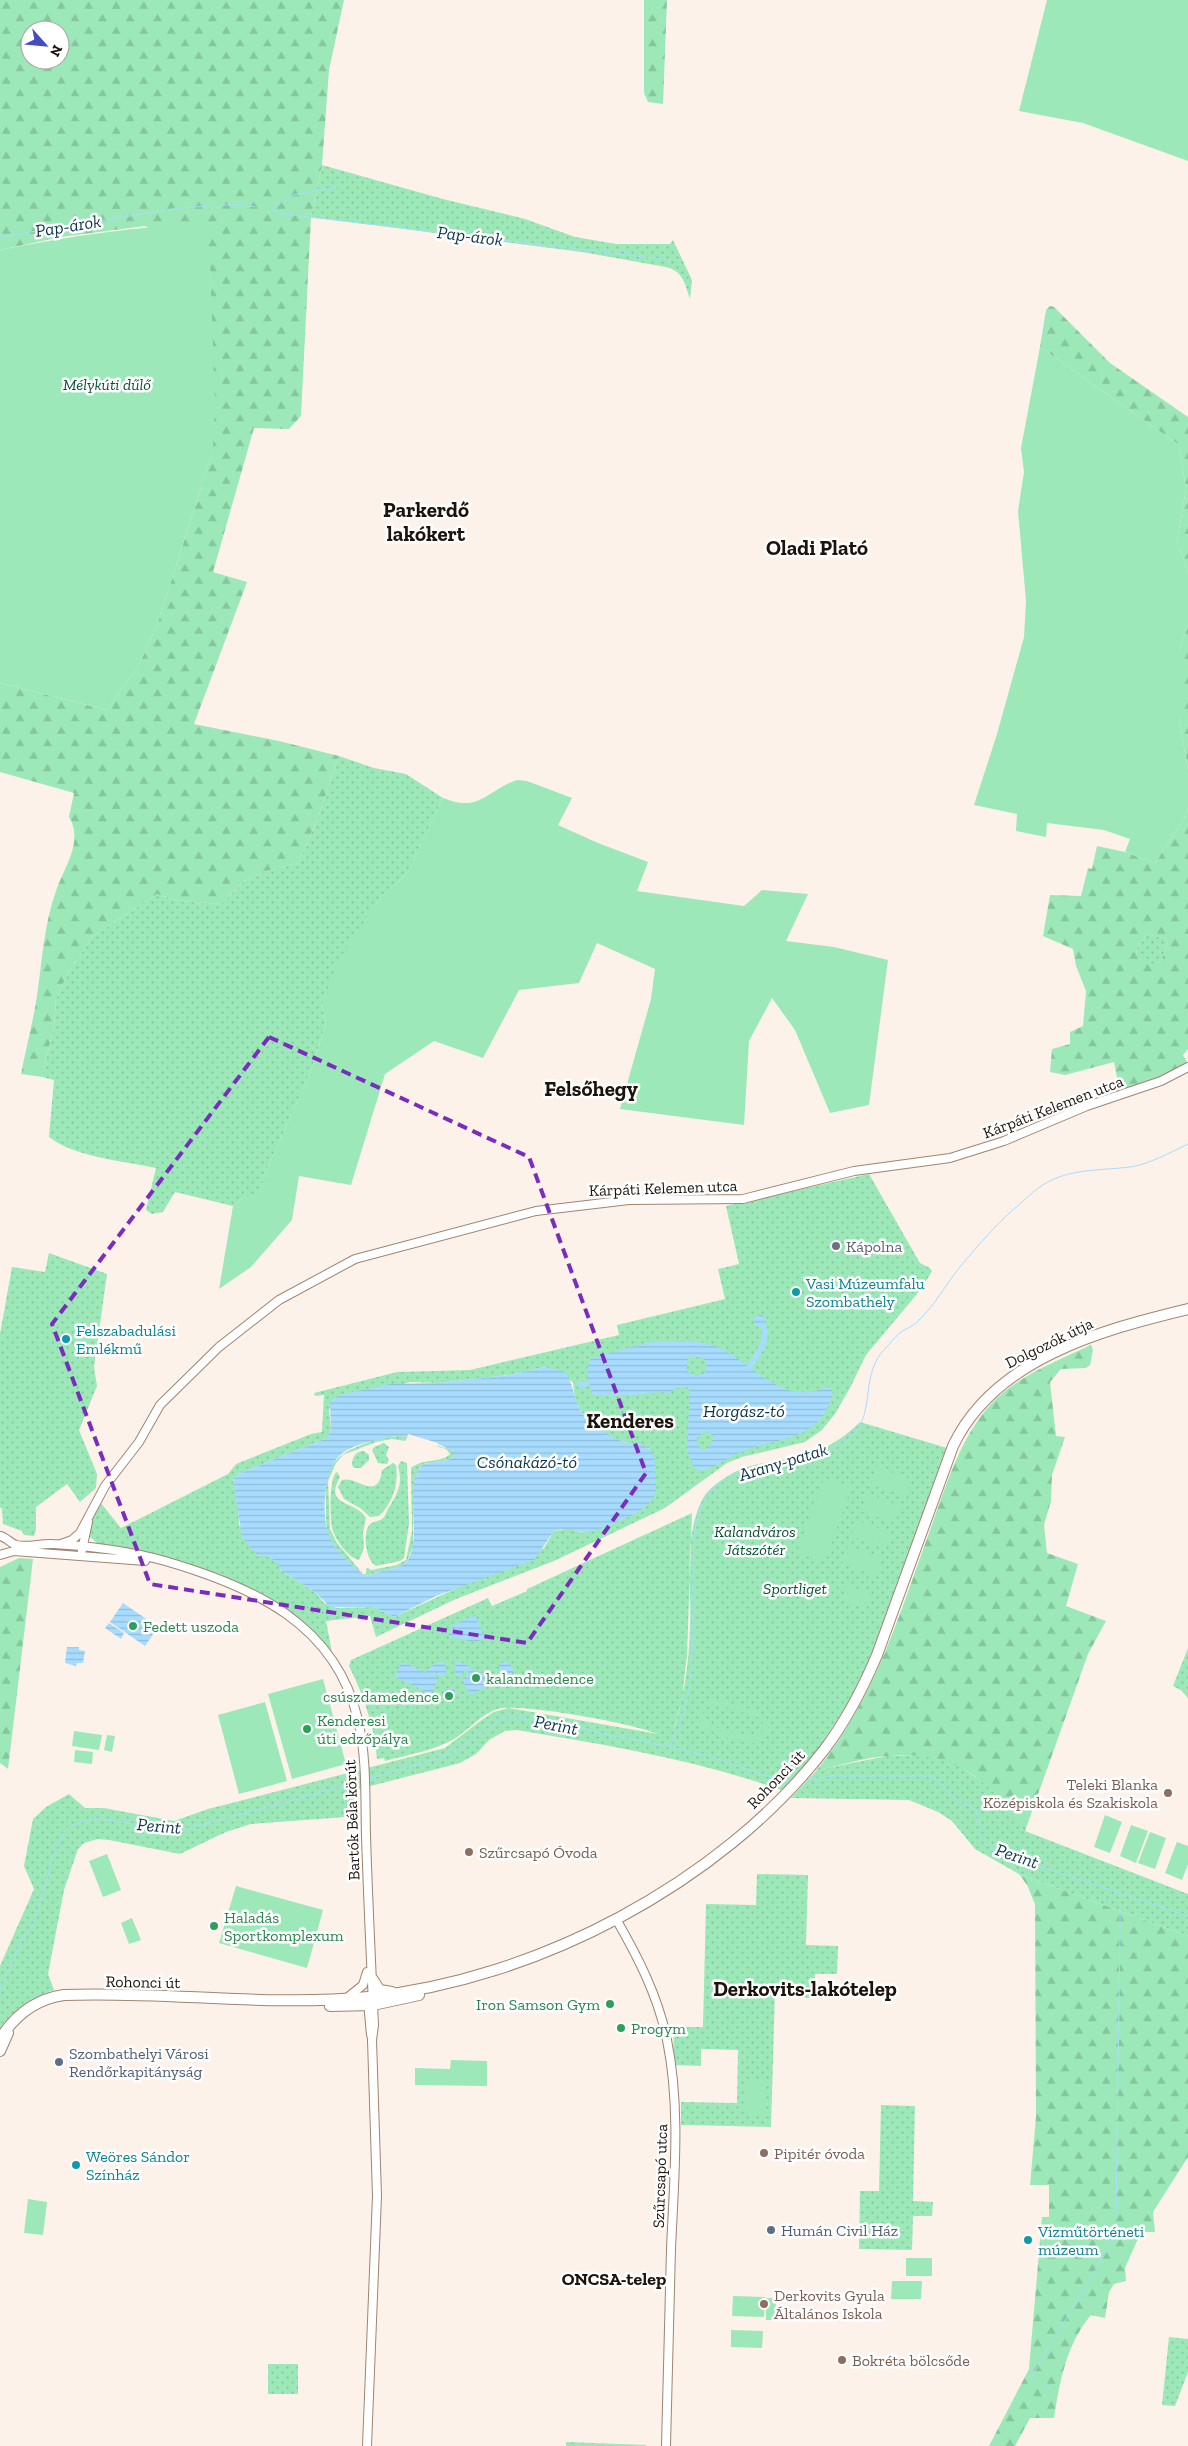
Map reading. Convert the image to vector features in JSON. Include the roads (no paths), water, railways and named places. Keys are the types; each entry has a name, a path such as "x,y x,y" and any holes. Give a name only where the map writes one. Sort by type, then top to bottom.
{"main road":[{"name":"Dolgozók útja","path":"952,1446 967,1420 984,1398 1018,1373 1092,1337 1188,1309"},
{"name":"Rohonci út","path":"284,2001 339,1999 391,2002 542,1953 616,1919 707,1861 753,1824 810,1767 840,1727 866,1680 952,1446"},
{"name":"Rohonci út","path":"0,2039 11,2024 34,2004 64,1996 284,2001 351,2006 417,1989 459,1981"},
{"name":"Rohonci út","path":"0,2051 11,2024"}],"street":[{"name":"Kárpáti Kelemen utca","path":"61,1544 77,1536 89,1518 99,1496 139,1442 156,1411 219,1348 280,1300 354,1259 536,1212 629,1200 743,1199 847,1172 950,1158 1004,1141 1087,1106 1161,1081 1188,1067"},
{"name":"Kárpáti Kelemen utca","path":"82,1550 88,1532 89,1518"},
{"path":"88,1532 91,1541 103,1549"},
{"path":"2,1554 9,1545 4,1538"},
{"name":"Bartók Béla körút","path":"4,1538 17,1545 61,1544 82,1550 193,1570"},
{"name":"Bartók Béla körút","path":"2,1554 103,1549 146,1556 193,1570 245,1589 273,1603 298,1622 320,1645 339,1671 353,1703 360,1727 364,1765 377,2196 367,2446"},
{"name":"Szűrcsapó utca","path":"616,1919 637,1956 656,2000 667,2039 673,2084 675,2163 666,2446"},
{"path":"339,1999 356,1993 369,1974 377,1986 385,1991 417,1989"},
{"path":"351,2006 371,2024 381,2009 391,2002"}],"water":[{"path":"758,1315 762,1315 766,1321 762,1327 758,1327 754,1323 754,1319"},
{"name":"Horgász-tó","path":"654,1341 702,1343 729,1353 766,1379 789,1390 809,1392 827,1387 831,1388 833,1392 827,1409 819,1421 808,1429 783,1440 739,1453 711,1468 701,1471 694,1468 687,1451 690,1391 687,1387 677,1388 670,1393 597,1396 592,1394 588,1375 588,1366 592,1358","holes":["691,1356 703,1358 707,1363 705,1373 697,1376 687,1371 687,1360","706,1431 714,1436 709,1448 702,1450 697,1443 697,1438"]},
{"name":"Csónakázó-tó","path":"545,1367 565,1372 581,1412 589,1421 624,1442 643,1445 651,1451 654,1459 656,1488 651,1501 628,1518 591,1532 569,1529 554,1531 534,1560 436,1596 394,1617 374,1607 330,1607 315,1592 280,1570 278,1563 267,1556 258,1556 242,1537 233,1480 238,1474 327,1438 331,1429 330,1402 339,1395 391,1384 438,1383 510,1375","holes":["396,1436 426,1440 441,1445 453,1452 453,1457 448,1460 423,1464 417,1473 413,1496 414,1538 412,1551 407,1562 398,1567 365,1576 340,1552 329,1535 325,1518 327,1483 333,1464 338,1457 350,1448"]},
{"path":"123,1603 158,1627 145,1646 110,1622"},
{"path":"475,1615 485,1639 474,1642 448,1636 453,1625"},
{"path":"109,1623 124,1633 121,1639 105,1628"},
{"path":"67,1647 79,1647 79,1650 85,1651 83,1663 77,1663 76,1666 65,1663"},
{"path":"444,1661 446,1674 440,1677 433,1671 438,1679 431,1694 395,1677 402,1662 425,1672 435,1664"},
{"name":"kalandmedence","path":"456,1661 467,1665 475,1672 486,1673 489,1679 484,1688 470,1695 462,1679 469,1672 464,1670 461,1677 455,1675"},
{"path":"506,1661 513,1668 512,1673 504,1677 498,1665"},
{"name":"csúszdamedence","path":"452,1688 455,1689 455,1699 448,1700 445,1699 444,1692 445,1689"}],"waterway":[{"path":"273,209 293,195 339,187"},
{"name":"Pap-árok","path":"0,237 179,208 240,204 255,207"},
{"name":"Pap-árok","path":"272,210 284,214 669,260"},
{"name":"Arany-patak","path":"670,1747 679,1727 685,1706 692,1663 695,1530 699,1512 715,1487 731,1476 749,1469 810,1456 829,1450 846,1441 856,1431 862,1421 871,1374 882,1352 898,1335 916,1323 925,1314 982,1241 1005,1217 1039,1188 1067,1174 1130,1167 1145,1163 1188,1144"},
{"path":"749,1368 763,1343 765,1337 764,1327"},
{"path":"580,1385 586,1384"},
{"name":"Perint","path":"368,1779 449,1755 502,1719 514,1717 583,1728 613,1737 623,1737 670,1747 713,1757 760,1774 790,1781"},
{"name":"Perint","path":"804,1780 831,1776 930,1776 943,1785 951,1796 976,1810 980,1826 979,1837 986,1845 1007,1855 1188,1916"},
{"name":"Perint","path":"0,1990 22,1940 35,1921 55,1851 64,1832 70,1826 95,1818 179,1831 362,1781"},
{"path":"1120,1908 1120,1928"},
{"path":"1116,2219 1120,1933"},
{"path":"1035,2380 1032,2376 1108,2249 1115,2227"},
{"path":"1043,2384 1051,2389"}],"place":[{"name":"Kápolna","path":"836,1246"},
{"name":"Vasi Múzeumfalu Szombathely","path":"796,1292"},
{"name":"Felszabadulási Emlékmű","path":"66,1339"},
{"name":"Fedett uszoda","path":"133,1626"},
{"name":"kalandmedence","path":"476,1678"},
{"name":"csúszdamedence","path":"449,1696"},
{"name":"Kenderesi úti edzőpálya","path":"307,1729"},
{"name":"Teleki Blanka Középiskola és Szakiskola","path":"1168,1793"},
{"name":"Szűrcsapó Óvoda","path":"469,1852"},
{"name":"Haladás Sportkomplexum","path":"214,1926"},
{"name":"Iron Samson Gym","path":"610,2004"},
{"name":"Progym","path":"621,2028"},
{"name":"Szombathelyi Városi Rendőrkapitányság","path":"59,2062"},
{"name":"Pipitér óvoda","path":"764,2153"},
{"name":"Weöres Sándor Színház","path":"76,2165"},
{"name":"Humán Civil Ház","path":"771,2230"},
{"name":"Vízműtörténeti múzeum","path":"1028,2240"},
{"name":"Derkovits Gyula Általános Iskola","path":"764,2304"},
{"name":"Bokréta bölcsőde","path":"842,2360"}],"district":[{"name":"Parkerdő lakókert","path":"426,521"},
{"name":"Oladi Plató","path":"817,547"},
{"name":"Felsőhegy","path":"591,1088"},
{"name":"Kenderes","path":"630,1420"},
{"name":"Derkovits-lakótelep","path":"805,1988"},
{"name":"ONCSA-telep","path":"614,2279"}],"park label":[{"name":"Mélykúti dűlő","path":"107,384"},
{"name":"Kalandváros Játszótér","path":"755,1540"},
{"name":"Sportliget","path":"795,1588"}]}
